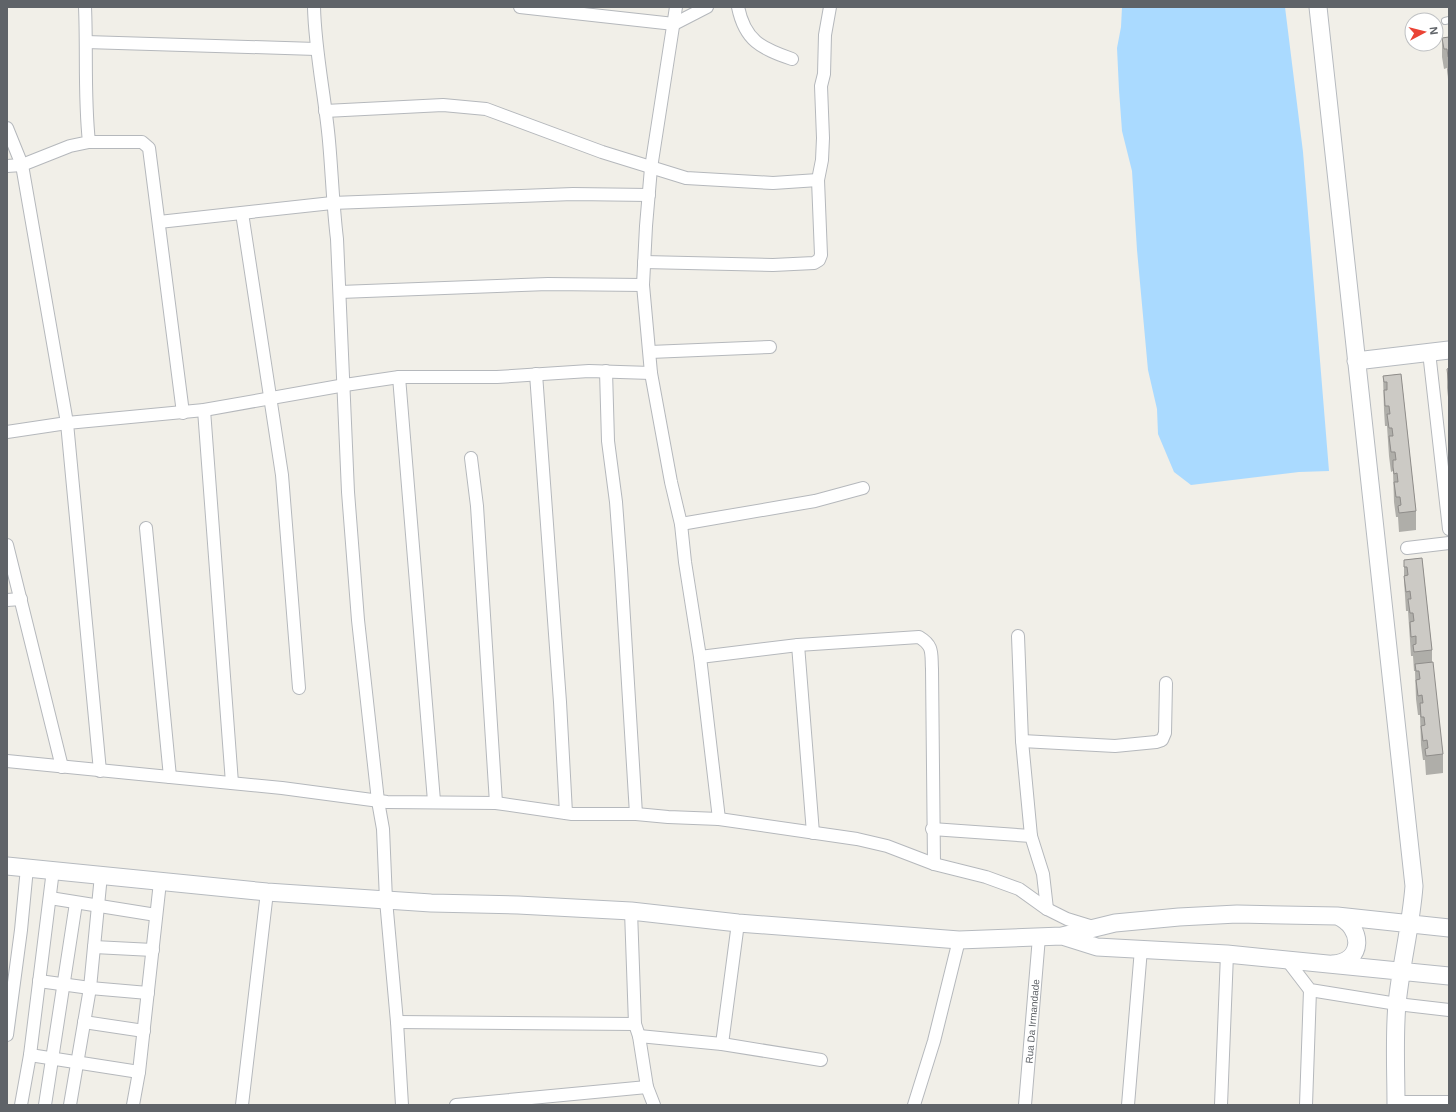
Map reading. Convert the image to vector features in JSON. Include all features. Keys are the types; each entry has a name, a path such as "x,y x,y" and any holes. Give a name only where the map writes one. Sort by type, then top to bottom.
{"street":[{"path":"85,7 86,42 84,86 89,142"},
{"path":"314,7 316,49 329,141 332,203 337,239 345,385 348,492 357,612 378,801 383,830 386,900 398,1022 402,1105"},
{"path":"520,7 674,24 707,7"},
{"path":"676,7 651,168 643,285 651,373 671,482 682,524 685,562 700,657 719,819"},
{"path":"738,7 741,22 749,35 760,46 792,59"},
{"path":"644,262 773,265 814,263 819,260 821,256 818,180 822,160 823,138 821,86 824,74 825,35 830,7"},
{"path":"1318,7 1414,886 1410,924 1397,1004 1395,1042 1396,1104 1449,1102"},
{"path":"86,42 316,49"},
{"path":"325,111 443,105 486,109 651,168 686,178 773,183 818,180"},
{"path":"7,128 22,165 67,423 100,771"},
{"path":"7,166 22,165 70,146 89,142 142,142 149,148 183,413"},
{"path":"159,222 332,203 572,194 649,195"},
{"path":"242,213 282,475 299,688"},
{"path":"340,292 548,284 643,285"},
{"path":"650,352 770,348"},
{"path":"1356,361 1449,350"},
{"path":"1429,352 1449,529"},
{"path":"7,432 67,423 183,413 399,377 497,377 606,371 651,373"},
{"path":"606,371 608,441 616,502 622,570 621,591 636,814"},
{"path":"536,374 560,702 566,813"},
{"path":"399,377 434,801"},
{"path":"204,410 232,783"},
{"path":"471,458 477,506 496,803"},
{"path":"682,524 815,501 863,488"},
{"path":"146,528 170,777"},
{"path":"1407,548 1449,543"},
{"path":"7,545 62,767"},
{"path":"7,600 21,599"},
{"path":"1018,636 1022,741 1031,836 1044,874 1047,909"},
{"path":"700,657 798,645 919,637 928,642 931,651 932,669 932,829 934,864"},
{"path":"798,645 813,833"},
{"path":"1022,741 1115,746 1156,742 1162,740 1166,733 1166,682"},
{"path":"7,761 232,783 378,801 496,803 566,813 636,814 719,819 858,839 887,846 934,864 986,877 1019,889 1047,909 1067,919 1093,927"},
{"path":"932,829 1031,836"},
{"path":"7,866 267,892 386,900 630,911 738,923 959,940 1062,936 1093,927 1115,923 1204,915 1288,914 1337,916 1449,928"},
{"path":"7,1035 22,930 26,868"},
{"path":"21,1105 30,1055 53,870"},
{"path":"70,1105 90,988 101,875"},
{"path":"133,1105 144,1031 160,882"},
{"path":"242,1105 267,892"},
{"path":"50,898 156,916"},
{"path":"45,1105 65,985 76,903"},
{"path":"630,911 637,1030 647,1087 654,1105"},
{"path":"1331,965 1346,960 1352,955 1356,943 1355,931 1350,924 1337,916"},
{"path":"722,1044 738,923"},
{"path":"1062,936 1097,947 1227,954 1449,976"},
{"name":"Rua Da Irmandade","path":"1025,1105 1039,937"},
{"path":"914,1105 940,1018 959,940"},
{"path":"94,947 153,950"},
{"path":"1128,1105 1141,949"},
{"path":"1221,1105 1227,954"},
{"path":"1287,960 1310,990 1306,1105"},
{"path":"39,981 90,988 148,993"},
{"path":"1310,990 1397,1004 1449,1010"},
{"path":"84,1022 144,1031"},
{"path":"398,1022 637,1030 821,1060"},
{"path":"30,1055 139,1072"},
{"path":"464,1105 565,1100 647,1087"}],"lane":[{"path":"1359,446 1362,416"},
{"path":"1367,517 1377,551"}],"water":[{"path":"1122,7 1285,7 1303,152 1329,471 1299,472 1191,485 1174,472 1158,434 1157,409 1148,370 1137,250 1132,171 1122,131 1119,90 1117,48 1121,27"}],"building":[{"path":"1449,37 1448,57 1447,49 1444,49 1444,38"},
{"path":"1449,368 1449,386 1447,369"},
{"path":"1401,374 1416,511 1399,513 1398,506 1401,505 1400,497 1396,497 1394,482 1398,482 1397,473 1394,474 1393,467 1393,460 1396,460 1395,452 1391,452 1389,436 1393,436 1392,428 1389,428 1387,414 1390,414 1389,406 1385,406 1384,390 1387,390 1387,382 1384,382 1383,376"},
{"path":"1422,558 1432,650 1414,652 1413,645 1416,644 1416,636 1411,637 1410,622 1414,621 1413,613 1410,613 1408,599 1411,599 1410,591 1406,592 1404,576 1408,575 1407,567 1404,567 1404,560"},
{"path":"1433,662 1443,754 1426,756 1425,749 1428,748 1427,740 1423,741 1421,726 1425,725 1424,717 1421,717 1420,703 1423,703 1422,695 1418,696 1416,680 1420,679 1419,671 1416,671 1415,664"}]}
